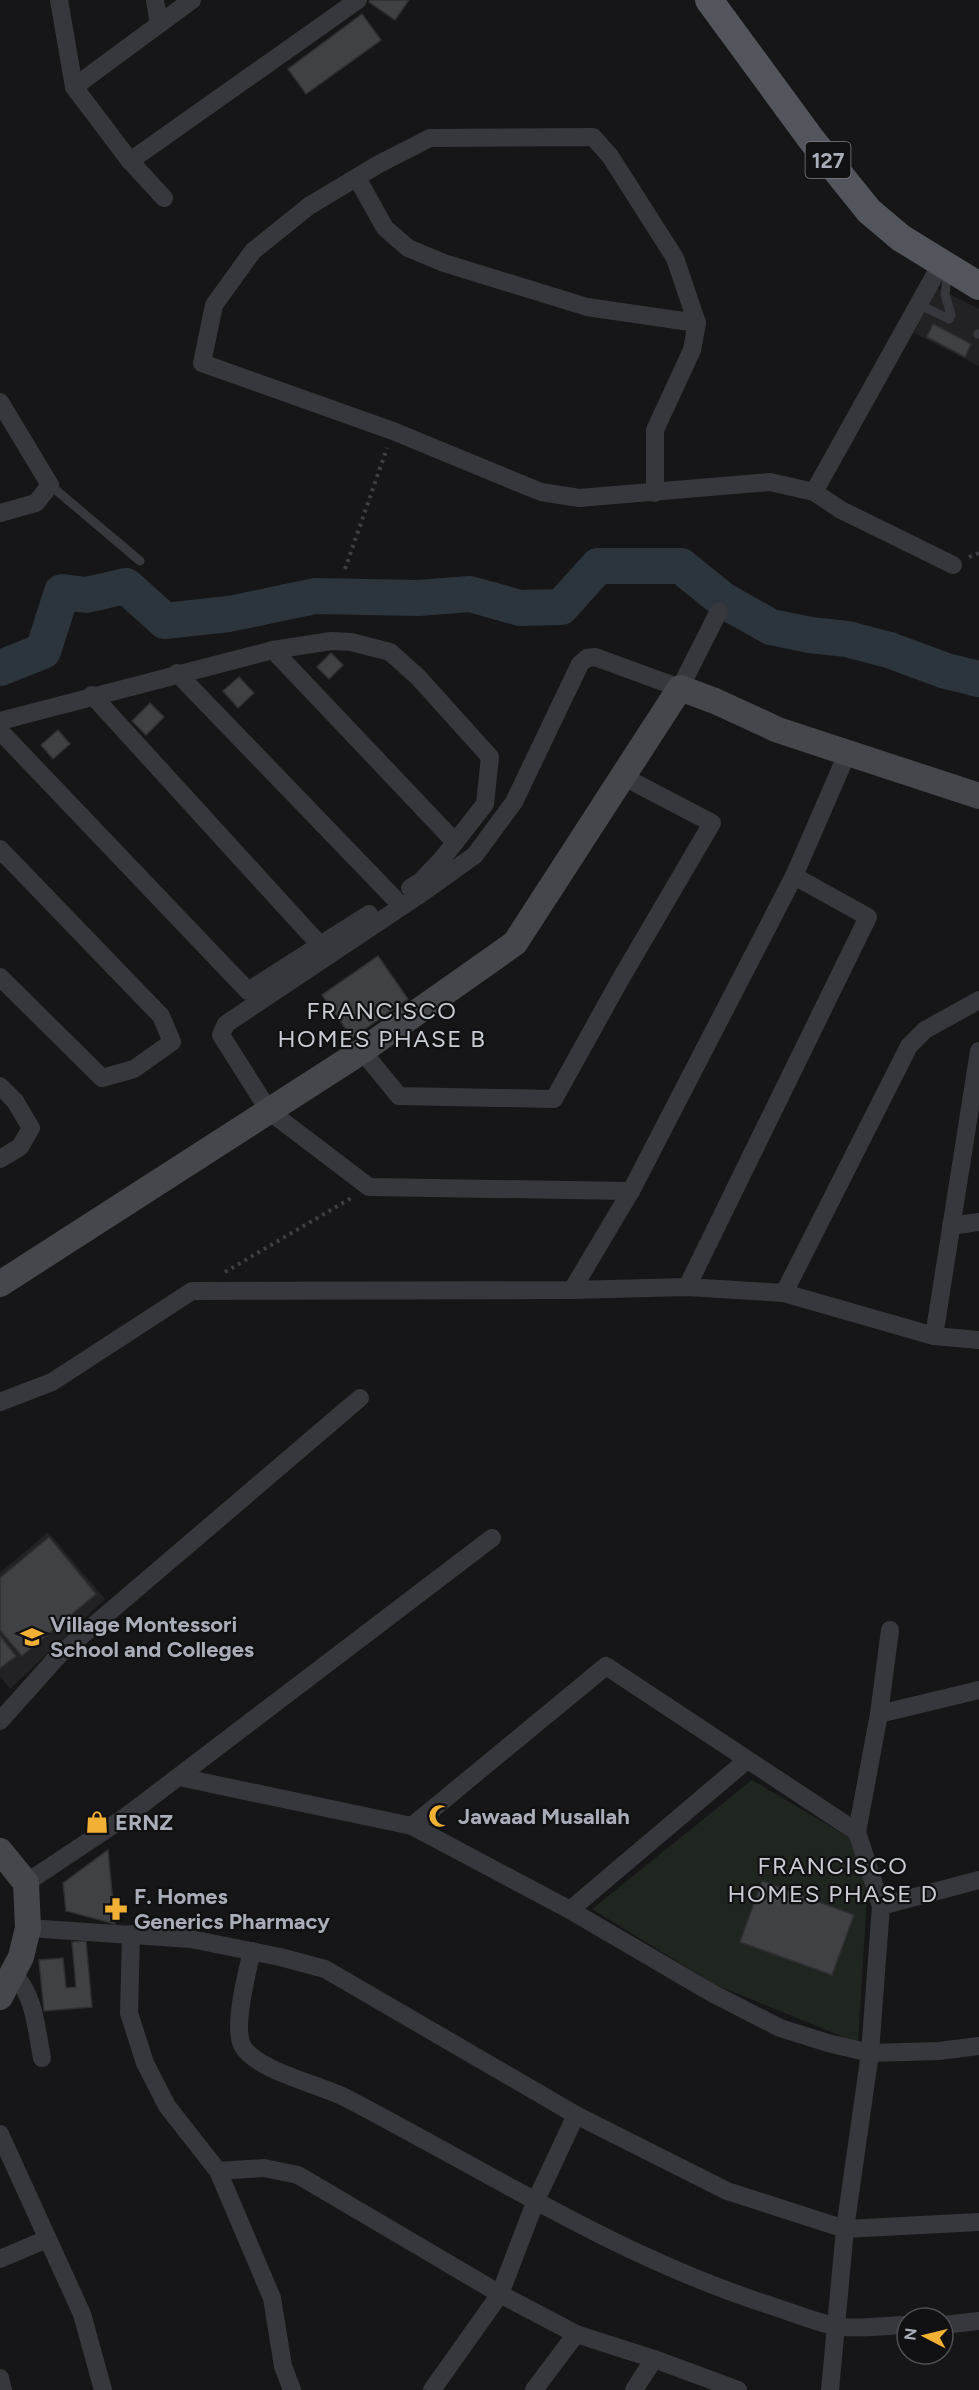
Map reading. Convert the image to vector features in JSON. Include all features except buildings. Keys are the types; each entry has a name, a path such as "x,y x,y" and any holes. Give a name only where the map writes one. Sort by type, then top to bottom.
{"main road":[{"name":"127","path":"709,0 811,139 869,211 901,238 979,286"}],"street":[{"path":"59,0 74,87 130,161 164,198"},
{"path":"155,0 159,24"},
{"path":"74,87 192,0"},
{"path":"130,161 354,1"},
{"path":"655,493 655,430 692,350 697,323 675,258 610,156 593,137 430,138 309,206 253,251 214,305 202,363 393,431 541,492 579,498 655,493 770,482 814,492 841,510 952,565"},
{"path":"357,177 385,228 408,248 444,262 587,307 697,323"},
{"path":"814,492 920,305 945,266"},
{"path":"0,402 50,485 36,503 0,513"},
{"path":"0,1284 362,1051 515,943 680,688 719,610"},
{"path":"0,721 177,673 273,650 331,641 351,642 390,652 418,677 490,757 485,804 420,881 248,992 0,731"},
{"path":"273,650 455,842"},
{"path":"630,1191 369,1187 269,1111 221,1035 226,1024 475,855 514,802 580,664 587,658 595,657 716,701 778,730 979,796"},
{"path":"177,673 394,898"},
{"path":"93,695 320,945"},
{"path":"572,1290 630,1191 794,876 847,754"},
{"path":"362,1051 399,1096 554,1099 620,980 712,823 624,777"},
{"path":"0,849 161,1016 172,1042 134,1070 102,1078 0,977"},
{"path":"687,1287 868,917 794,876"},
{"path":"784,1293 909,1046 925,1030 979,1000"},
{"path":"934,1336 951,1226 973,1132 979,1051"},
{"path":"0,1086 15,1101 31,1128 20,1147 0,1160"},
{"path":"951,1226 979,1222"},
{"path":"0,1402 52,1382 192,1291 572,1290 687,1287 784,1293 934,1336 979,1341"},
{"path":"0,1721 59,1656 360,1398"},
{"path":"26,1883 128,1815 492,1538"},
{"path":"830,2390 845,2229 870,2053 881,1906 857,1832 879,1714 890,1630"},
{"path":"412,1826 606,1666 857,1832"},
{"path":"879,1714 979,1690"},
{"path":"570,1910 747,1760"},
{"path":"179,1777 412,1826 570,1910 710,1992 780,2028 870,2053 939,2051 979,2046"},
{"path":"0,1851 26,1883 28,1928 21,1957 0,1997"},
{"path":"881,1906 979,1880"},
{"path":"28,1928 191,1939 324,1969 576,2115 727,2191 845,2229 979,2222"},
{"path":"131,1934 129,2013 145,2063 167,2106 218,2171 272,2298 283,2366 291,2390"},
{"path":"252,1951 242,2000 239,2035 242,2046 250,2055 285,2074 343,2096 633,2252 728,2292 836,2326 895,2325"},
{"path":"13,1973 25,1985 30,1998 42,2058"},
{"path":"432,2390 500,2294 536,2200 576,2115"},
{"path":"0,2134 82,2314 103,2390"},
{"path":"218,2171 264,2168 298,2175 500,2294 576,2334 654,2359 738,2390"},
{"path":"0,2259 47,2239"},
{"path":"955,2324 979,2321"},
{"path":"534,2390 576,2334"},
{"path":"634,2390 654,2359"},
{"path":"0,2378 3,2390"}],"lane":[{"path":"920,305 950,317 944,285 945,266"},
{"path":"50,485 140,561"}],"path":[{"path":"345,569 393,431"},
{"path":"192,1291 369,1187"}],"shaded area":[{"path":"937,288 979,309 979,366 914,333"},
{"name":"Village Montessori School and Colleges","path":"48,1532 105,1599 10,1689 0,1676 0,1573"},
{"path":"752,1780 855,1841 867,1898 858,2043 714,1984 592,1909"}],"waterway":[{"path":"0,668 43,651 62,592 86,595 126,586 165,621 229,614 315,596 418,598 470,594 520,608 561,607 598,566 681,566 723,600 771,627 810,635 847,639 889,650 946,671 979,679"}],"place":[{"name":"Village Montessori School and Colleges","path":"32,1637"},
{"name":"Jawaad Musallah","path":"440,1816"},
{"name":"ERNZ","path":"97,1822"},
{"name":"F. Homes Generics Pharmacy","path":"116,1909"}],"district":[{"name":"FRANCISCO HOMES PHASE B","path":"382,1024"},
{"name":"FRANCISCO HOMES PHASE D","path":"833,1879"}]}
